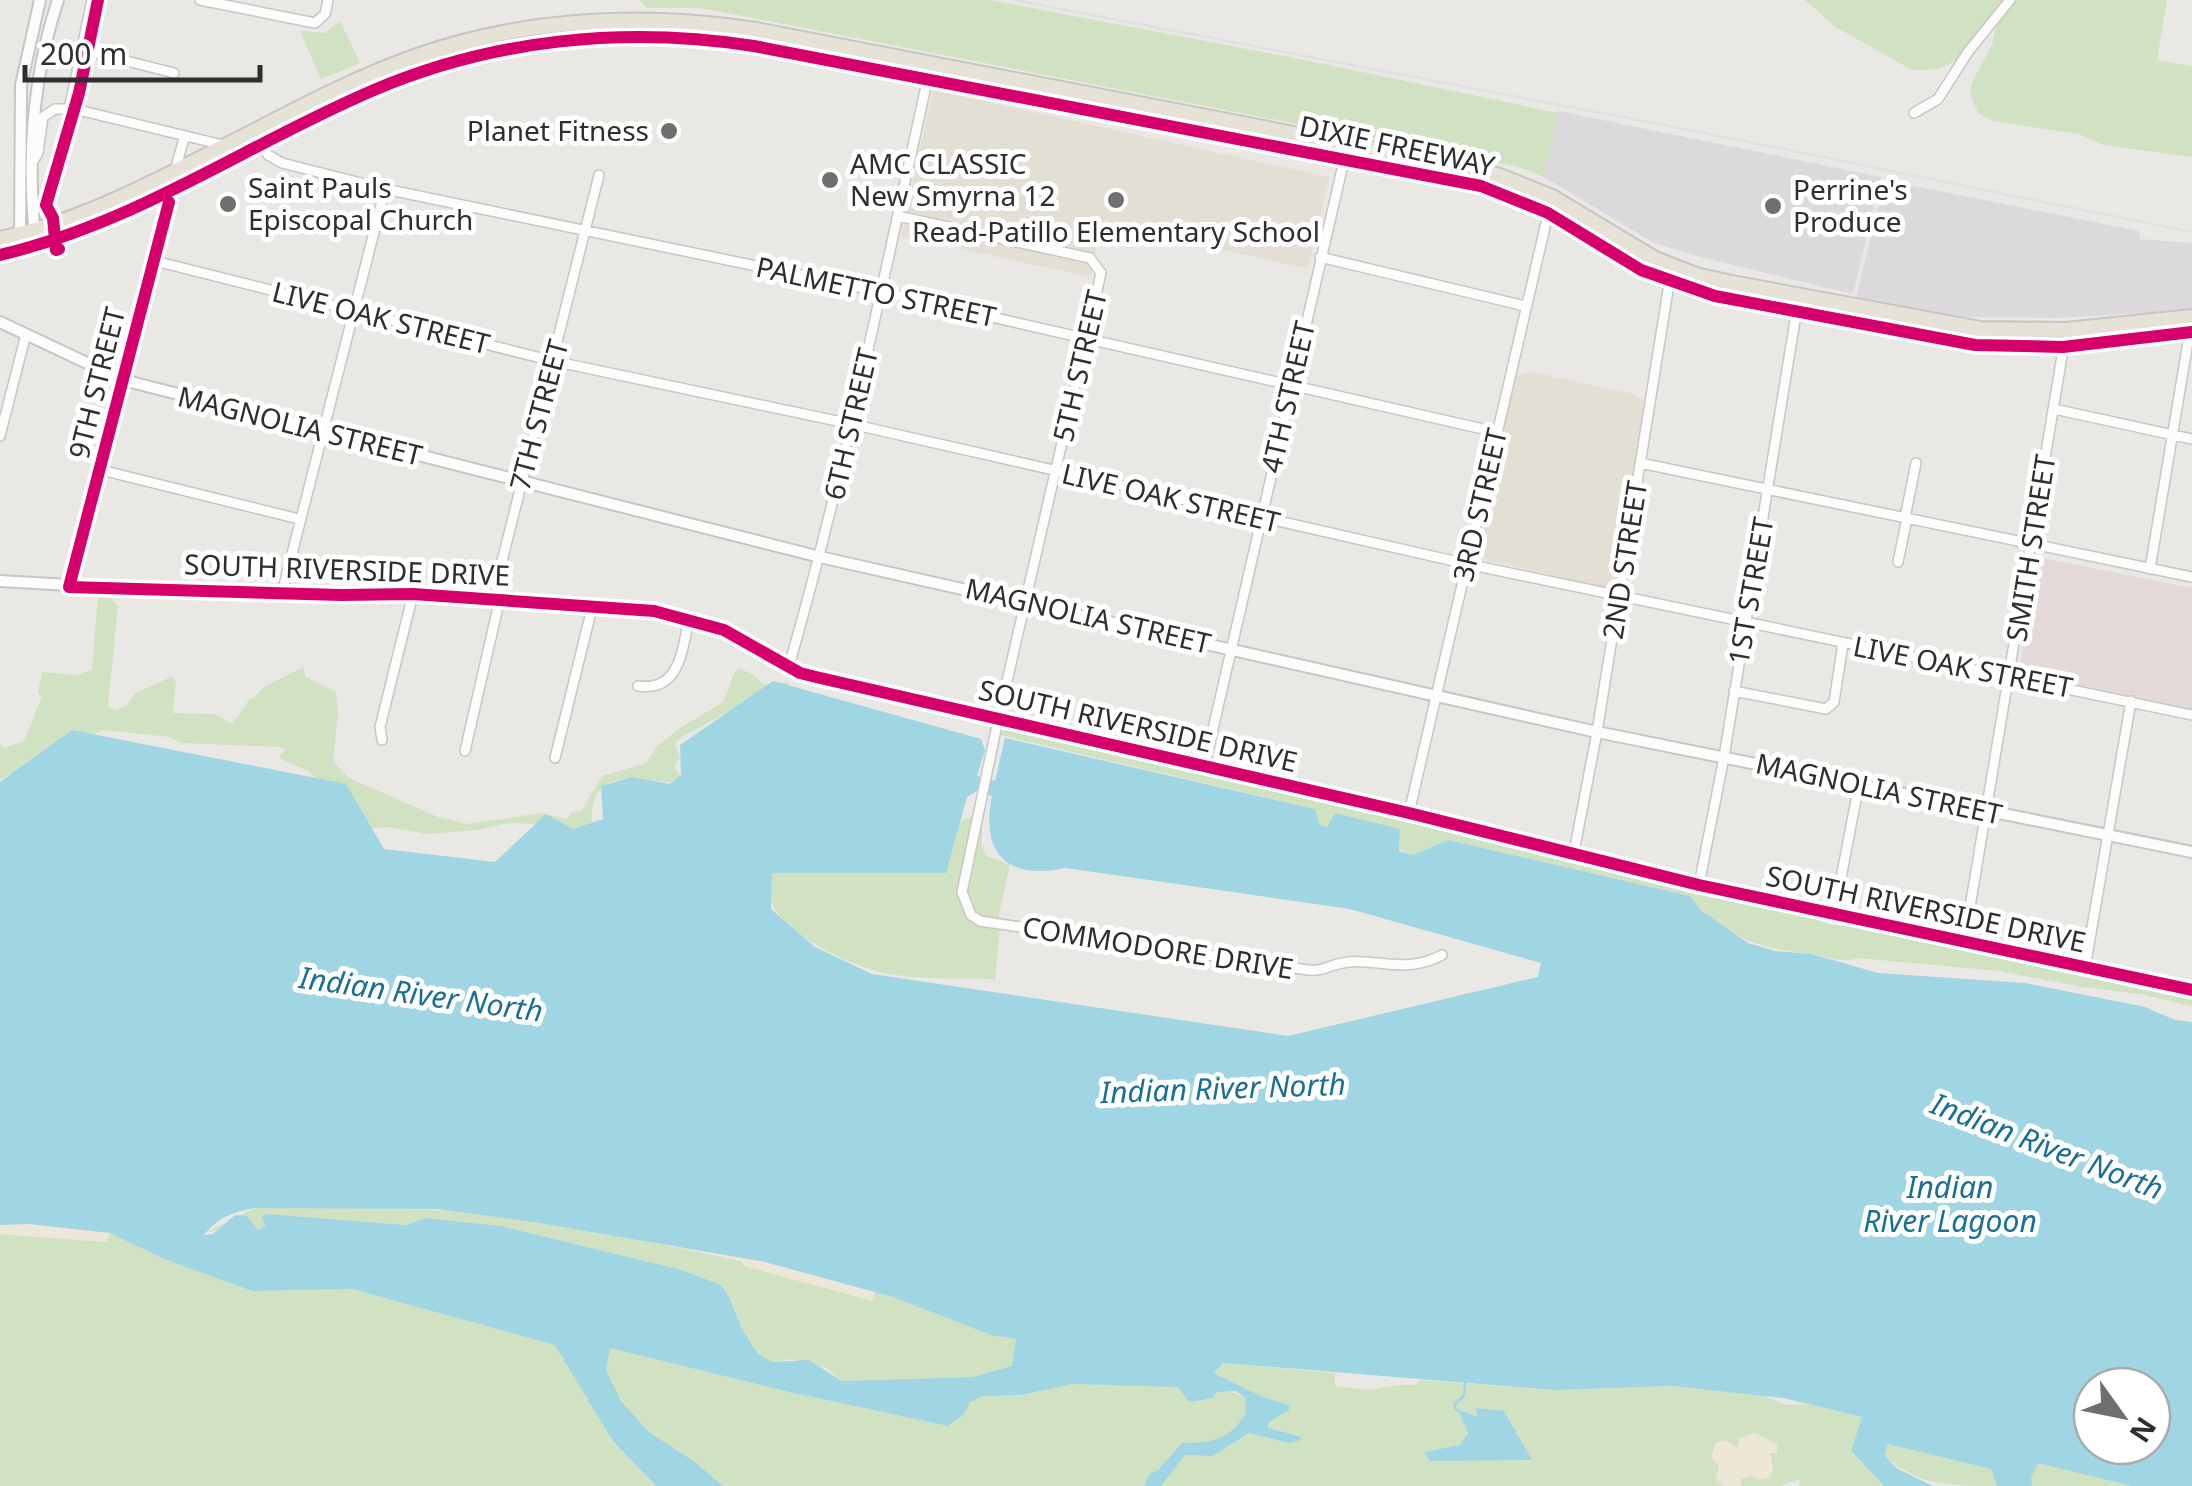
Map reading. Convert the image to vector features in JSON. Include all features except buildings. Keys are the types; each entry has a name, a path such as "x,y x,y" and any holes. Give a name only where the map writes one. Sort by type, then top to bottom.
{"main road":[{"path":"0,256 365,76 419,56 472,40 552,25 636,28"},
{"path":"0,239 28,241 94,228 353,99 424,71 477,56 636,28"},
{"name":"DIXIE FREEWAY","path":"636,28 727,41 784,43 1346,152 1484,172 1672,266 2011,348 2063,346 2191,325"},
{"path":"262,145 283,116"},
{"path":"238,158 254,131"},
{"name":"DIXIE FREEWAY","path":"1550,205 1626,262 1669,283 1797,312 1938,331 2191,325"}],"street":[{"path":"28,241 22,84 40,0"},
{"path":"28,241 36,95 58,0"},
{"path":"70,110 92,0"},
{"path":"200,0 315,23 325,14 328,0"},
{"path":"1914,113 1938,99 1968,52 2010,0"},
{"path":"472,40 477,56"},
{"path":"83,50 174,72"},
{"path":"419,56 424,71"},
{"name":"6TH STREET","path":"789,666 820,557 929,71"},
{"path":"32,163 38,154 45,114 55,109 226,145"},
{"path":"176,171 184,138"},
{"name":"PALMETTO STREET","path":"262,145 268,155 282,163 385,189 882,292 1496,432"},
{"name":"4TH STREET","path":"1204,768 1346,152"},
{"name":"7TH STREET","path":"465,751 498,608 495,598 521,482 600,174"},
{"path":"282,593 385,189"},
{"name":"9TH STREET","path":"69,587 172,191"},
{"name":"3RD STREET","path":"1409,813 1550,205"},
{"name":"5TH STREET","path":"898,216 1090,258 1101,273 965,879"},
{"path":"1320,256 1525,306"},
{"name":"LIVE OAK STREET","path":"155,261 553,361 851,424 1466,564 2192,714"},
{"name":"2ND STREET","path":"1574,852 1620,596 1672,266"},
{"name":"1ST STREET","path":"1700,886 1800,296"},
{"name":"MAGNOLIA STREET","path":"0,322 124,380 820,557 1597,732 2192,852"},
{"path":"2150,569 2191,325"},
{"name":"SMITH STREET","path":"1964,943 2066,330"},
{"path":"0,436 26,334"},
{"path":"2054,409 2192,439"},
{"path":"1640,463 2192,576"},
{"path":"1898,562 1916,463"},
{"path":"101,470 299,519"},
{"name":"SOUTH RIVERSIDE DRIVE","path":"0,581 69,587 412,594 654,611 746,640 816,678 1409,813 1700,886 2192,990"},
{"path":"382,740 380,728 412,594"},
{"path":"555,758 593,604"},
{"path":"638,686 650,688 673,676 689,619"},
{"path":"1734,692 1826,709 1834,702 1843,643"},
{"path":"2084,968 2132,701"},
{"path":"1834,915 1858,784"},
{"name":"COMMODORE DRIVE","path":"965,879 964,903 980,921 1308,970 1325,971 1337,964 1423,965 1442,955"}],"shaded area":[{"name":"Read-Patillo Elementary School","path":"933,90 1329,177 1308,269 1102,223 1090,277 901,236"},
{"path":"1558,111 1881,177 1853,294 1652,242 1544,177"},
{"path":"1885,180 2139,231 2140,239 2192,243 2192,310 2058,318 1958,317 1856,297"},
{"path":"1529,371 1634,394 1644,400 1617,586 1613,589 1478,558 1515,377"},
{"path":"2038,557 2192,588 2192,708 2019,673"}],"green space":[{"path":"639,0 990,0 1558,113 1544,177 1519,167 701,8 646,8"},
{"path":"1805,0 2167,0 2157,60 2192,66 2192,157 2103,145 2079,134 1992,121 1978,113 1970,93 1972,82 1992,45 1997,22 1969,50 1948,64 1937,69 1910,69 1834,26"},
{"path":"340,21 360,63 321,79 300,31 324,33"},
{"path":"98,597 110,597 118,606 108,706 115,711 127,705 135,693 171,677 176,680 173,713 215,714 233,724 250,698 262,688 303,667 306,677 336,692 333,761 349,778 438,817 468,824 541,813 567,819 572,812 581,811 602,776 646,763 657,746 677,730 723,702 735,671 753,674 764,685 787,682 795,690 753,698 682,737 675,744 680,758 674,766 681,777 674,783 630,779 606,784 593,805 592,824 574,830 564,825 509,823 426,834 388,827 364,829 309,771 279,758 285,749 281,747 181,743 170,737 103,730 19,775 11,773 0,780 0,744 4,748 24,741 42,696 38,693 42,672 75,675 92,670"},
{"path":"1007,727 1643,873 1710,897 1815,918 1830,925 1852,926 2086,973 2192,1000 2192,1006 2000,971 1858,958 1840,960 1776,948 1730,932 1690,896 1448,840 1412,855 1399,849 1400,830 1336,813 1328,827 1320,825 1315,809 1000,735"},
{"path":"973,817 958,892 963,908 972,917 1000,928 995,982 911,977 866,968 796,931 775,909 769,896 769,872 954,830 964,819"},
{"path":"982,818 986,856 1010,864 998,919 974,912 967,893"},
{"path":"286,1204 479,1212 741,1261 745,1266 871,1300 875,1292 893,1297 1017,1339 1012,1366 972,1377 842,1381 828,1369 792,1359 772,1362 758,1354 742,1329 731,1298 720,1285 682,1270 501,1226 425,1218 406,1225 267,1214 267,1226 258,1230 252,1225 207,1232 254,1208 283,1208"},
{"path":"110,1233 164,1259 252,1291 352,1289 556,1345 612,1440 656,1486 0,1486 0,1234 106,1242"},
{"path":"610,1347 789,1392 948,1426 982,1396 1022,1395 1090,1383 1165,1385 1235,1393 1246,1397 1246,1413 1220,1439 1182,1443 1158,1470 1150,1473 1144,1486 723,1486 649,1432 621,1401 606,1370"},
{"path":"1223,1363 1335,1373 1335,1386 1369,1390 1416,1385 1419,1380 1555,1390 1672,1386 1765,1396 1786,1405 1806,1404 1862,1417 1851,1452 1884,1486 1799,1486 1800,1479 1780,1486 1741,1486 1741,1479 1773,1469 1770,1453 1732,1447 1719,1466 1717,1479 1724,1486 1161,1486 1185,1454 1213,1456 1249,1433 1289,1443 1300,1435 1268,1429 1269,1422 1288,1410 1289,1405 1263,1397 1213,1372","holes":["1476,1409 1531,1459 1431,1461 1425,1452 1460,1445 1468,1433 1460,1415 1477,1417"]},
{"path":"1887,1444 1991,1469 1997,1486 1923,1479 1885,1456"},
{"path":"2048,1458 2162,1486 2032,1486 2026,1467"}],"sand":[{"path":"29,1224 110,1233 106,1242 0,1234 0,1225"},
{"path":"635,1239 765,1262 875,1292 872,1301 744,1266 741,1261"},
{"path":"1755,1433 1777,1444 1777,1453 1770,1453 1773,1468 1769,1478 1758,1480 1749,1475 1741,1479 1741,1486 1724,1486 1716,1479 1719,1466 1711,1458 1716,1442 1725,1440 1737,1448 1740,1438"}],"water":[{"name":"Indian River Lagoon","path":"773,681 981,739 985,750 977,776 995,781 1005,738 1315,809 1320,825 1327,827 1335,813 1400,829 1399,851 1413,855 1448,840 1690,896 1702,911 1748,943 1775,951 1812,954 1878,973 2025,983 2145,1007 2175,1020 2192,1022 2192,1486 2132,1486 2038,1463 2032,1486 1997,1486 1991,1469 1887,1444 1885,1456 1898,1469 1933,1486 1884,1486 1851,1451 1862,1417 1783,1398 1672,1386 1555,1390 1223,1363 1214,1373 1289,1405 1289,1410 1269,1422 1268,1428 1300,1436 1301,1440 1289,1443 1249,1433 1213,1456 1185,1455 1161,1486 1144,1486 1150,1473 1158,1470 1182,1443 1211,1441 1233,1429 1246,1413 1245,1397 1236,1391 1216,1392 1213,1398 1189,1402 1178,1387 1073,1384 1021,1395 983,1396 970,1402 964,1414 948,1426 610,1348 606,1370 621,1401 649,1432 723,1486 656,1486 612,1440 555,1345 352,1289 252,1291 164,1259 110,1233 29,1224 0,1225 0,782 72,730 346,784 384,849 495,862 546,814 573,829 603,819 601,786 632,777 670,784 681,775 680,745","holes":["977,791 992,796 990,834 1003,859 1014,866 1046,871 1066,868 1350,909 1541,963 1538,977 1288,1036 872,974 815,947 771,909 772,873 946,873 967,797","254,1208 436,1209 765,1262 893,1297 991,1335 1016,1339 1012,1366 972,1377 842,1381 809,1360 772,1362 758,1354 721,1285 682,1270 501,1226 425,1218 406,1225 267,1214 261,1217 266,1226 258,1230 247,1216 235,1215 213,1234 204,1235 219,1220"]},
{"path":"1476,1408 1504,1411 1532,1460 1430,1461 1424,1452 1460,1445 1468,1433 1460,1415 1464,1411 1477,1417"}],"waterway":[{"path":"1462,1413 1455,1409 1455,1404 1464,1396 1465,1383"}],"railway":[{"path":"1014,0 2192,232"}],"cycle path":[{"path":"59,249 56,250 53,218 46,205 79,93 98,0"},
{"path":"0,255 99,223 327,112 419,73 513,48 561,41 657,37 754,46 1481,186 1548,213 1641,270 1715,296 1975,345 2063,347 2192,332"},
{"path":"169,202 69,587 413,594 654,611 724,630 800,673 816,677 1409,813 1699,885 2192,990"}],"place":[{"name":"Planet Fitness","path":"669,131"},
{"name":"AMC CLASSIC New Smyrna 12","path":"830,180"},
{"name":"Read-Patillo Elementary School","path":"1116,200"},
{"name":"Saint Pauls Episcopal Church","path":"228,204"},
{"name":"Perrine's Produce","path":"1773,206"}],"water label":[{"name":"Indian River North","path":"421,995"},
{"name":"Indian River North","path":"1223,1089"},
{"name":"Indian River North","path":"2047,1147"}]}
